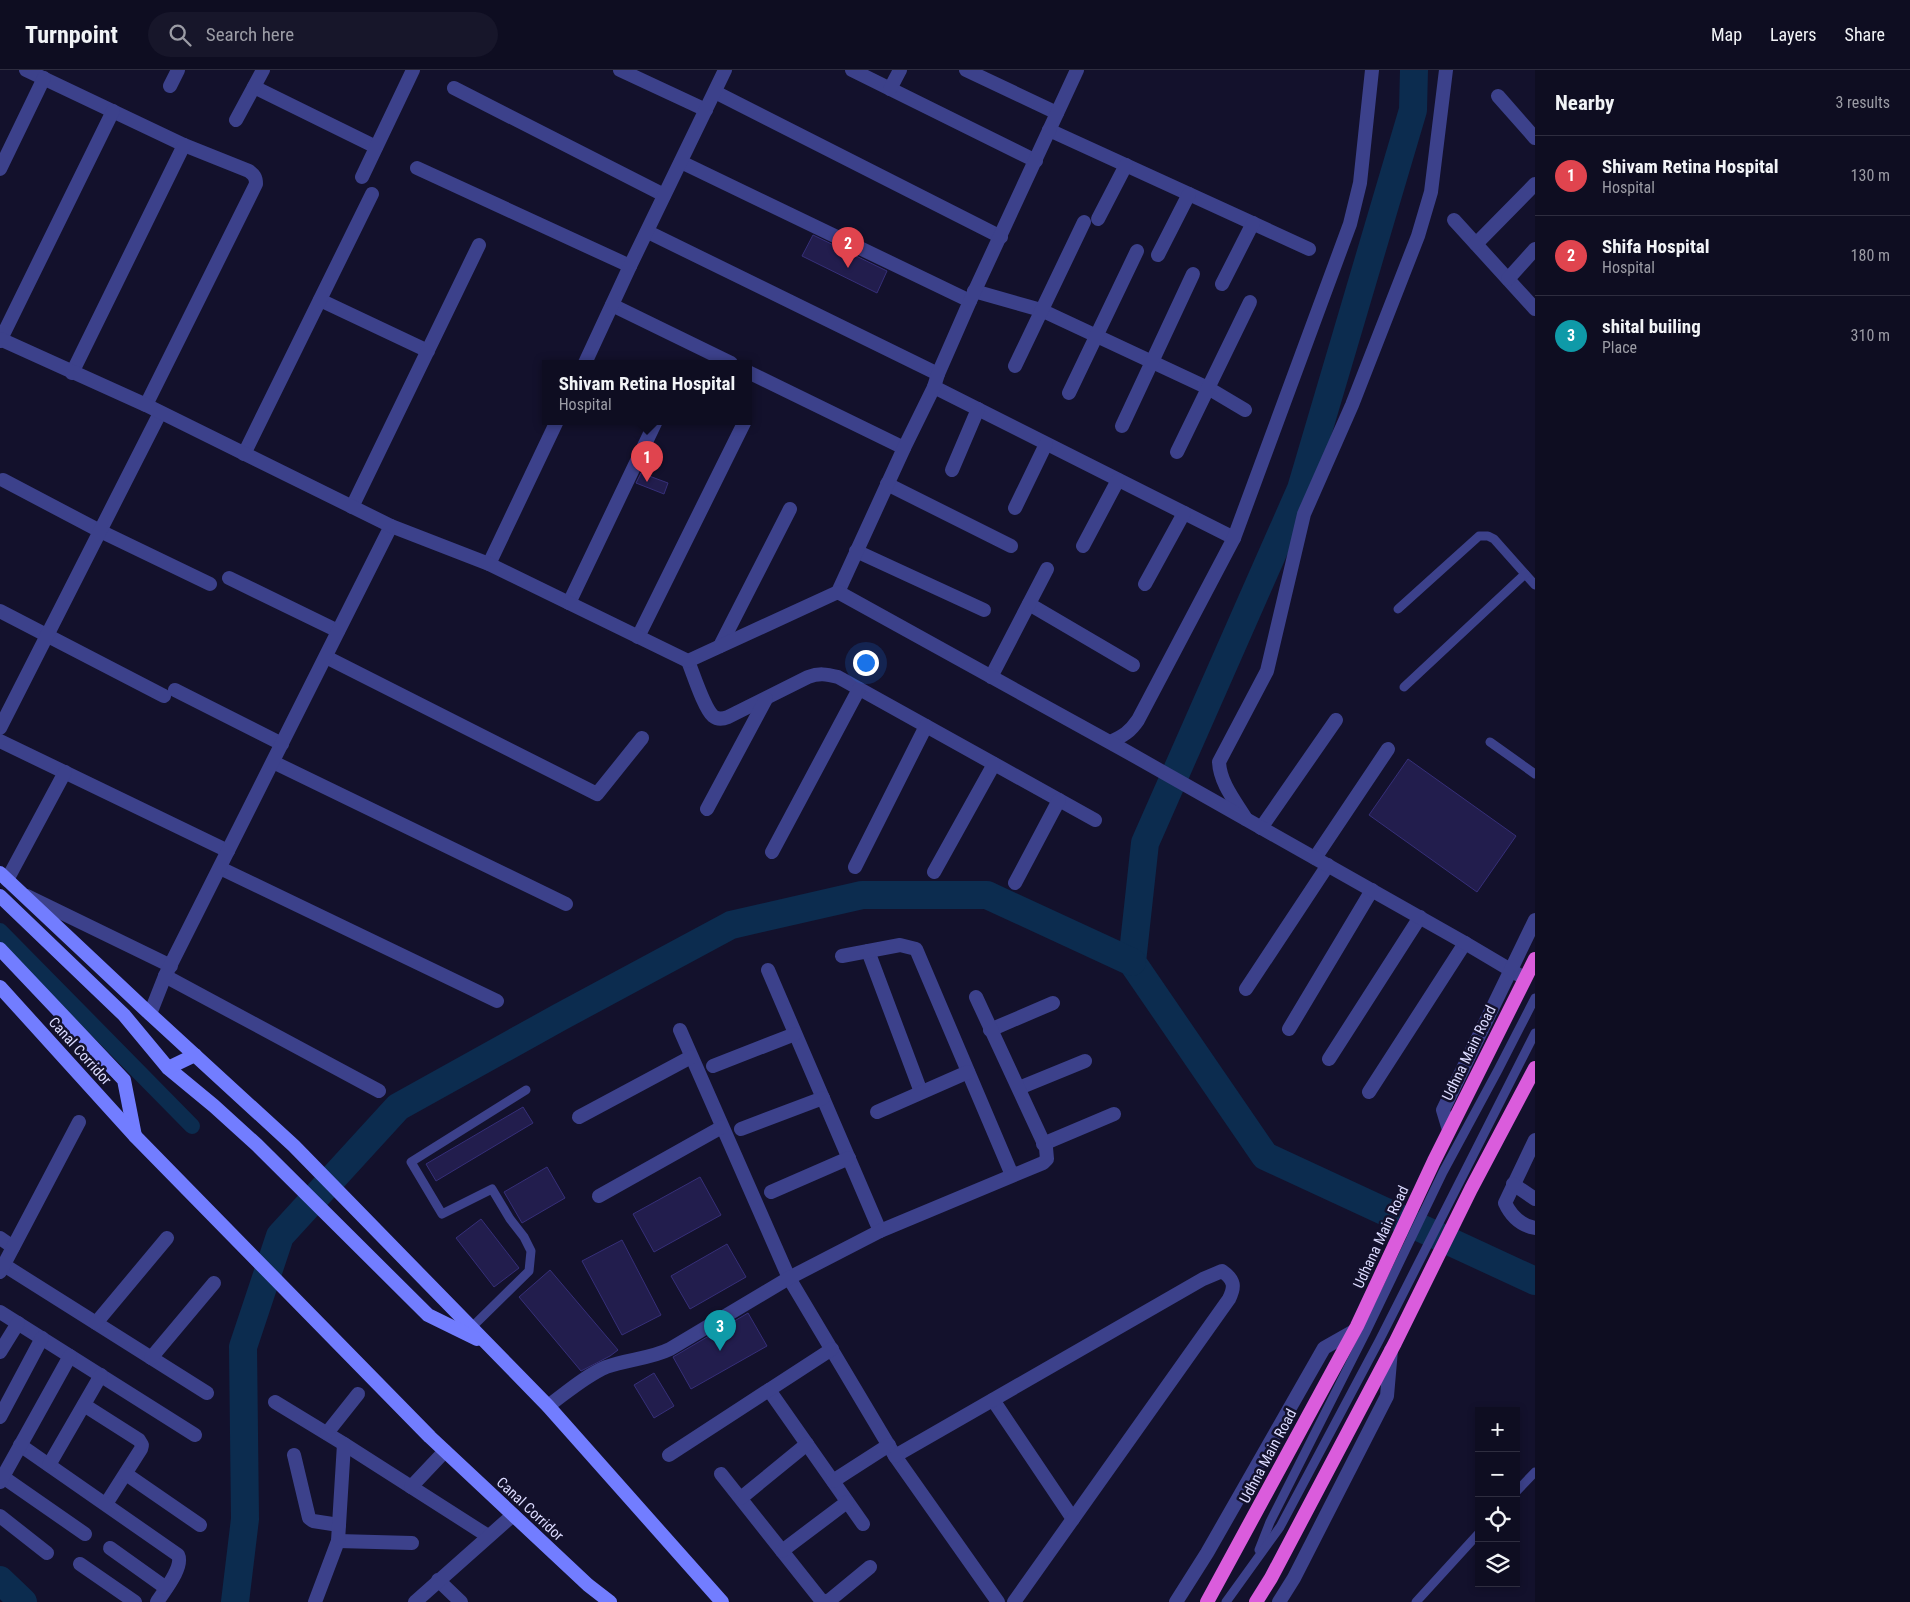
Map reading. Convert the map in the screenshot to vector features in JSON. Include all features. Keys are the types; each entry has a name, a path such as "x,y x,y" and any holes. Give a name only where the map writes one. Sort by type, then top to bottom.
{"highway":[{"name":"Udhna Main Road","path":"1434,1161 1535,959"},
{"path":"1256,1602 1271,1578 1393,1347 1471,1189 1535,1068"},
{"name":"Udhana Main Road","path":"1359,1330 1434,1161"},
{"name":"Udhna Main Road","path":"1209,1599 1359,1330"}],"main road":[{"path":"4,877 294,1146 548,1406 722,1602"},
{"path":"0,896 124,1015 168,1068 214,1106 278,1166 428,1316 486,1344"},
{"path":"0,949 124,1080 135,1136"},
{"name":"Canal Corridor","path":"0,987 135,1136 430,1437 588,1585 610,1602"},
{"path":"168,1068 195,1055"}],"street":[{"path":"26,70 184,145 249,171 254,175 256,184 146,405"},
{"path":"170,86 178,70"},
{"path":"236,120 263,70"},
{"path":"362,176 413,70"},
{"path":"620,70 706,110"},
{"path":"586,360 725,70"},
{"path":"852,70 1036,161"},
{"path":"890,89 900,70"},
{"path":"966,70 1058,113"},
{"path":"688,661 838,592 1077,70"},
{"path":"1116,745 1132,730 1138,720 1234,538 1350,224 1360,184 1372,70"},
{"path":"1246,819 1224,784 1219,762 1267,671 1304,514 1352,405 1418,236 1431,192 1446,70"},
{"path":"0,169 44,78"},
{"path":"254,87 376,147"},
{"path":"454,88 664,195"},
{"path":"715,92 1001,237"},
{"path":"1498,96 1535,138"},
{"path":"113,111 0,340 146,405 391,526 489,564 688,661 707,707 714,717 719,719 728,718 818,674 838,677 1095,820"},
{"path":"1050,130 1310,249"},
{"path":"72,373 184,145"},
{"path":"681,162 972,296 1041,310 1208,388 1245,410"},
{"path":"1098,219 1126,165"},
{"path":"417,168 630,266"},
{"path":"1476,244 1535,184"},
{"path":"244,454 372,194"},
{"path":"1158,255 1189,194"},
{"path":"1454,220 1535,309"},
{"path":"1015,366 1084,222"},
{"path":"1222,284 1253,223"},
{"path":"648,232 936,381 978,409 1234,538"},
{"path":"352,507 479,245"},
{"path":"1508,279 1535,249"},
{"path":"1069,393 1137,251"},
{"path":"1122,426 1193,274"},
{"path":"320,300 428,351"},
{"path":"1177,452 1250,302"},
{"path":"612,306 725,360"},
{"path":"752,374 904,448"},
{"path":"952,470 978,409"},
{"path":"0,728 160,413"},
{"path":"489,564 555,425"},
{"path":"569,603 654,425"},
{"path":"638,637 743,425"},
{"path":"1014,508 1046,444"},
{"path":"3,480 100,531 210,584"},
{"path":"1083,546 1118,480"},
{"path":"888,484 1011,546"},
{"path":"720,646 790,509"},
{"path":"1145,584 1184,513"},
{"path":"150,1014 168,971 391,526"},
{"path":"856,551 984,610"},
{"path":"990,677 1047,569"},
{"path":"230,578 338,631"},
{"path":"838,592 1116,745 1524,978"},
{"path":"1029,604 1133,666"},
{"path":"0,611 47,636 282,744"},
{"path":"326,657 597,794 642,738"},
{"path":"772,852 859,689"},
{"path":"707,809 766,699"},
{"path":"1261,828 1336,720"},
{"path":"855,867 926,726"},
{"path":"0,740 228,851"},
{"path":"1315,858 1388,749"},
{"path":"273,762 566,904"},
{"path":"934,872 994,764"},
{"path":"4,877 65,772"},
{"path":"1015,884 1059,800"},
{"path":"1246,989 1328,865"},
{"path":"220,868 497,1001"},
{"path":"1289,1029 1372,890"},
{"path":"20,893 168,971 379,1091"},
{"path":"1329,1059 1420,917"},
{"path":"1449,1130 1443,1110 1535,920"},
{"path":"1368,1092 1465,943"},
{"path":"842,956 900,945 916,949 1012,1175"},
{"path":"868,951 921,1092"},
{"path":"768,970 880,1231"},
{"path":"548,1406 598,1371 616,1364 661,1353 789,1278 880,1231 1036,1166 1047,1159 1044,1144 976,997"},
{"path":"990,1030 1054,1003"},
{"path":"680,1030 789,1278 892,1450 998,1602"},
{"path":"713,1066 795,1034"},
{"path":"579,1118 691,1057"},
{"path":"1019,1088 1086,1061"},
{"path":"876,1112 968,1072"},
{"path":"741,1129 823,1098"},
{"path":"1044,1144 1114,1114"},
{"path":"79,1122 4,1242 2,1268 96,1323 207,1393"},
{"path":"599,1196 722,1127"},
{"path":"1535,1140 1505,1203 1511,1216 1535,1228"},
{"path":"771,1192 849,1158"},
{"path":"1513,1184 1535,1199"},
{"path":"96,1323 166,1238"},
{"path":"833,1481 993,1400 1202,1279 1222,1272 1230,1276 1234,1284 1229,1300 1014,1602"},
{"path":"151,1358 214,1283"},
{"path":"0,1312 195,1435"},
{"path":"0,1352 18,1323"},
{"path":"1176,1602 1207,1553 1324,1348 1359,1330"},
{"path":"0,1416 42,1338"},
{"path":"1279,1602 1294,1578 1388,1396 1393,1347"},
{"path":"669,1455 832,1349"},
{"path":"70,1356 1,1480 85,1534"},
{"path":"50,1465 101,1375"},
{"path":"769,1390 863,1524"},
{"path":"327,1433 358,1394"},
{"path":"993,1400 1073,1519"},
{"path":"275,1402 488,1536"},
{"path":"84,1405 138,1440 142,1445 106,1504"},
{"path":"315,1602 337,1549 344,1444"},
{"path":"741,1498 807,1444"},
{"path":"20,1445 178,1555 181,1560 179,1568 157,1602"},
{"path":"411,1487 445,1450"},
{"path":"294,1455 308,1518 313,1522 339,1525"},
{"path":"126,1474 200,1525"},
{"path":"721,1474 817,1596 826,1602 870,1567"},
{"path":"782,1551 847,1502"},
{"path":"416,1602 438,1580 513,1514"},
{"path":"0,1516 47,1553"},
{"path":"338,1541 412,1543"},
{"path":"110,1548 166,1588"},
{"path":"80,1564 135,1602"},
{"path":"438,1580 461,1602"}],"lane":[{"path":"1398,609 1479,536 1488,536 1494,539 1535,585"},
{"path":"1404,687 1525,574"},
{"path":"1490,742 1535,774"},
{"path":"1254,1561 1270,1522 1359,1330 1535,998"},
{"path":"1226,1602 1280,1527 1379,1341 1535,1034"},
{"path":"471,1328 529,1272 531,1251 524,1237 510,1219 492,1189 442,1214 411,1162 526,1090"},
{"path":"1520,1488 1535,1472"},
{"path":"1416,1602 1475,1537"}],"building":[{"path":"813,235 887,271 877,293 802,256"},
{"path":"641,473 668,483 664,494 636,483"},
{"path":"1408,759 1516,836 1477,892 1369,815"},
{"path":"523,1107 533,1123 436,1181 426,1164"},
{"path":"547,1167 565,1198 522,1223 504,1192"},
{"path":"700,1177 721,1215 654,1252 633,1214"},
{"path":"481,1219 519,1268 494,1287 456,1238"},
{"path":"622,1240 661,1315 622,1335 582,1261"},
{"path":"727,1244 746,1277 690,1309 671,1276"},
{"path":"550,1270 618,1350 581,1371 519,1297"},
{"path":"748,1313 767,1346 691,1389 673,1357"},
{"path":"654,1373 674,1406 654,1418 634,1385"}],"waterway":[{"path":"1414,70 1413,110 1301,489 1145,843 1132,962 1265,1156 1535,1281"},
{"path":"235,1602 245,1519 243,1347 280,1236 398,1107 731,925 862,895 987,895 1132,962"},
{"path":"0,931 192,1126"},
{"path":"0,1580 23,1602"}],"place":[{"name":"Shifa Hospital","path":"848,268"},
{"name":"Shivam Retina Hospital","path":"647,482"},
{"name":"shital builing","path":"720,1351"}]}
